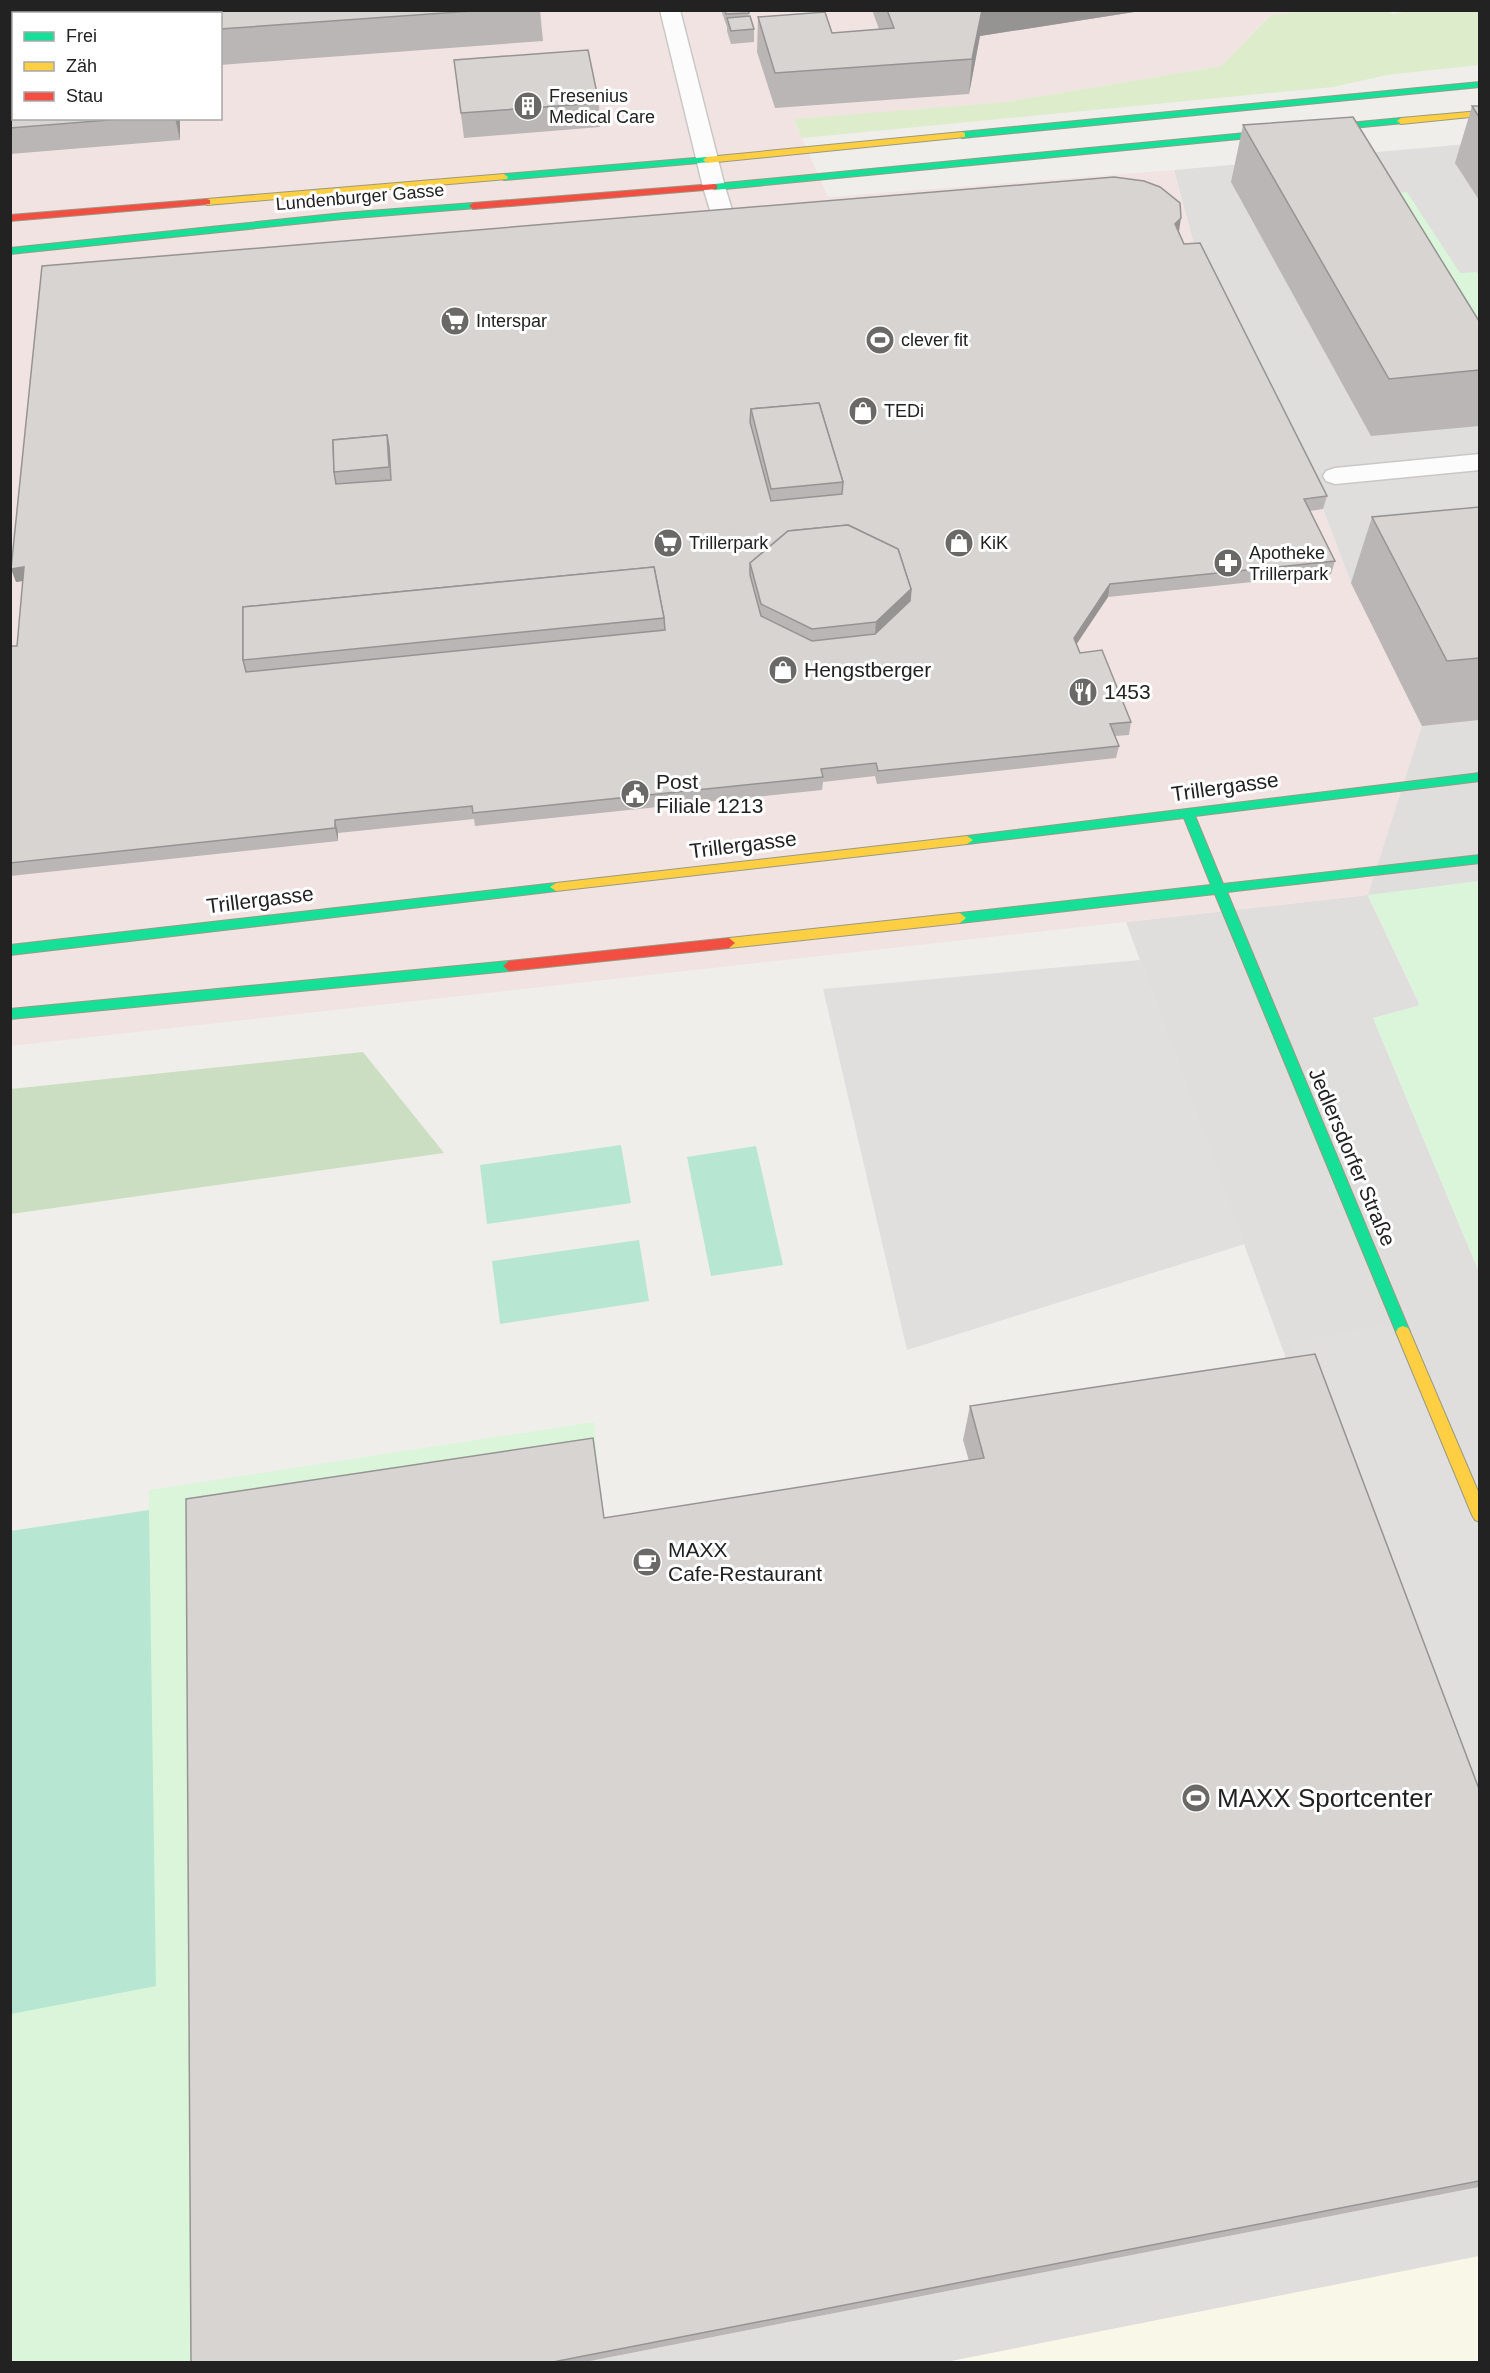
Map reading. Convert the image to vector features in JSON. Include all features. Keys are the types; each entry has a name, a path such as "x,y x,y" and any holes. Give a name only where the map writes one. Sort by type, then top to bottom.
{"main road":[{"name":"Lundenburger Gasse","path":"10,218 707,160 1479,84"},
{"name":"Lundenburger Gasse","path":"10,250 331,217 714,187 1479,113"},
{"name":"Trillergasse","path":"10,950 1188,814 1311,796 1479,777"},
{"name":"Jedlersdorfer Straße","path":"1188,814 1479,1515"},
{"path":"10,1014 537,963 1082,905 1479,859"}],"street":[{"path":"670,10 725,223"},
{"path":"1335,476 1479,462"}],"shaded area":[{"path":"10,11 1311,11 1271,15 1221,66 1006,102 794,120 828,197 1174,170 1197,256 1323,509 1351,583 1422,726 1368,895 11,1046"},
{"path":"1479,143 1479,881 1368,896 1420,1006 1373,1018 1479,1272 1479,1885 1126,922 1368,895 1351,583 1323,509 1197,256 1174,170"},
{"path":"1140,960 1245,1244 907,1350 823,989"},
{"path":"1399,1323 1479,1522 1479,1854 1289,1342"},
{"path":"1479,2187 1479,2362 585,2362"},
{"path":"1479,2256 1479,2362 946,2362"}],"green space":[{"path":"1388,10 1392,14 1416,10 1479,11 1479,65 1387,75 1333,87 802,138 794,119 1006,102 1221,66 1271,15 1311,11"},
{"path":"1407,192 1460,273 1477,272 1479,277 1479,324 1470,304 1433,305 1364,196"},
{"path":"1480,881 1479,1272 1373,1018 1420,1005 1368,895"},
{"path":"363,1052 444,1153 11,1214 11,1089"},
{"path":"621,1145 631,1203 487,1224 480,1165"},
{"path":"756,1146 783,1265 711,1276 687,1157"},
{"path":"639,1240 649,1301 500,1324 492,1261"},
{"path":"594,1422 598,1471 213,2362 11,2362 11,1531 149,1510 149,1490"},
{"path":"149,1510 156,1986 11,2014 11,1531"}],"building":[{"path":"10,10 176,10 176,12 12,12 12,120 109,120 10,128"},
{"path":"210,10 486,10 222,29 222,12 210,12"},
{"path":"725,10 748,10 749,13 726,14"},
{"path":"887,10 982,10 972,59 775,73 758,17 825,12 832,33 894,28"},
{"path":"750,16 754,29 731,31 727,18"},
{"path":"588,50 599,103 461,113 454,60"},
{"path":"1472,106 1479,106 1479,117"},
{"path":"1353,117 1479,321 1479,370 1389,379 1243,125"},
{"name":"Trillerpark","path":"1114,177 1144,181 1160,187 1180,203 1181,218 1175,224 1184,244 1200,243 1327,496 1304,499 1335,561 1110,584 1074,638 1080,653 1102,650 1131,722 1110,724 1119,746 878,771 876,763 821,769 823,777 473,813 472,806 335,820 335,828 10,863 10,646 17,646 24,567 11,569 42,266","holes":["819,403 843,482 842,494 771,501 750,422 751,409","387,435 391,480 336,484 333,440","848,525 898,549 911,589 910,601 875,634 812,641 761,616 750,575 750,563 788,531","654,567 665,630 246,672 243,660 243,607"]},
{"path":"819,403 843,482 771,489 751,409"},
{"path":"387,435 389,467 334,472 333,440"},
{"path":"1479,507 1479,658 1447,661 1372,517"},
{"path":"848,525 898,549 911,589 876,622 812,629 761,604 750,563 788,531"},
{"path":"654,567 664,618 243,660 243,607"},
{"path":"1315,1354 1479,1789 1479,2181 553,2362 191,2362 186,1499 593,1438 604,1518 984,1458 970,1406"}],"traffic: fast":[{"path":"962,135 1480,84"},
{"path":"714,187 1401,121"},
{"path":"504,177 707,160"},
{"path":"10,251 343,216 473,206"},
{"path":"967,840 1480,777"},
{"path":"1188,814 1403,1332"},
{"path":"960,918 1480,859"},
{"path":"10,950 556,887"},
{"path":"10,1014 509,966"}],"traffic: slow":[{"path":"1401,121 1480,113"},
{"path":"707,160 962,135"},
{"path":"207,202 504,177"},
{"path":"556,887 967,840"},
{"path":"729,943 960,918"},
{"path":"1403,1332 1480,1515"}],"traffic: jam":[{"path":"473,206 714,187"},
{"path":"10,218 207,202"},
{"path":"509,966 729,943"}],"place":[{"name":"Fresenius Medical Care","path":"528,106"},
{"name":"Interspar","path":"455,321"},
{"name":"clever fit","path":"880,340"},
{"name":"TEDi","path":"863,411"},
{"name":"Trillerpark","path":"668,543"},
{"name":"KiK","path":"959,543"},
{"name":"Apotheke Trillerpark","path":"1228,563"},
{"name":"Hengstberger","path":"783,670"},
{"name":"1453","path":"1083,692"},
{"name":"Post Filiale 1213","path":"635,794"},
{"name":"MAXX Cafe-Restaurant","path":"647,1562"},
{"name":"MAXX Sportcenter","path":"1196,1798"}]}
